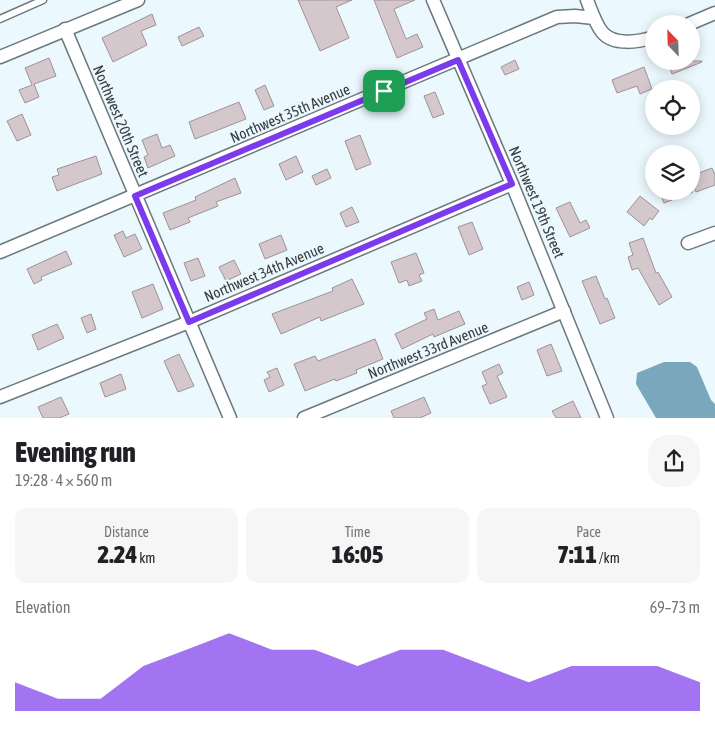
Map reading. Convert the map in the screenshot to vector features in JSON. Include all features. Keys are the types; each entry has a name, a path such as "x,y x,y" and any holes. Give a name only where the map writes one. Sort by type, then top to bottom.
{"street":[{"path":"0,57 138,0"},
{"name":"Northwest 19th Street","path":"433,0 512,184 607,418"},
{"path":"587,0 603,34 622,42 645,40"},
{"path":"700,20 715,14"},
{"name":"Northwest 35th Avenue","path":"0,252 557,17 576,16 594,18"},
{"name":"Northwest 20th Street","path":"66,29 230,418"},
{"name":"Northwest 34th Avenue","path":"0,397 189,322 512,184"},
{"path":"688,243 715,233"},
{"name":"Northwest 33rd Avenue","path":"304,418 564,311"}],"lane":[{"path":"0,19 42,0"}],"water":[{"path":"664,362 690,362 697,367 711,400 715,404 715,418 656,418 636,384 637,373"}],"building":[{"path":"298,0 352,0 336,7 349,38 320,51"},
{"path":"374,0 415,0 394,9 406,39 417,34 423,47 397,58"},
{"path":"152,14 156,25 141,31 147,45 113,62 102,38"},
{"path":"199,27 204,36 182,46 178,37"},
{"path":"49,58 56,76 34,84 39,97 25,103 19,90 32,85 25,68"},
{"path":"515,60 519,69 505,75 501,67"},
{"path":"644,67 649,80 645,80 645,92 640,94 637,86 617,93 612,80"},
{"path":"670,70 682,70 672,74"},
{"path":"265,85 274,106 264,110 255,90"},
{"path":"435,92 444,114 433,118 424,96"},
{"path":"239,102 246,119 195,139 189,122"},
{"path":"22,114 31,135 17,141 7,121"},
{"path":"157,134 162,148 170,145 175,156 148,168 144,157 148,155 142,140"},
{"path":"360,135 371,164 356,170 345,141"},
{"path":"96,156 102,174 57,191 52,177 59,175 57,169"},
{"path":"296,156 303,172 286,180 279,164"},
{"path":"712,168 715,175 715,185 700,191 700,173"},
{"path":"327,169 331,178 316,185 312,176"},
{"path":"235,178 241,193 216,202 218,206 188,218 190,222 170,230 163,213 196,200 195,197"},
{"path":"640,196 659,211 644,226 627,212"},
{"path":"570,202 580,223 586,220 590,228 570,237 556,208"},
{"path":"352,207 359,222 346,227 340,213"},
{"path":"472,222 483,249 469,255 458,227"},
{"path":"123,231 126,238 135,234 142,249 124,257 114,235"},
{"path":"281,235 287,250 265,259 259,244"},
{"path":"643,238 656,273 658,272 672,297 659,305 638,268 632,270 628,257 633,255 629,243"},
{"path":"66,251 72,264 41,277 42,280 34,284 27,269"},
{"path":"416,253 424,273 419,275 422,281 409,286 407,280 399,283 391,262"},
{"path":"198,258 205,276 191,281 184,263"},
{"path":"234,260 241,274 226,281 219,267"},
{"path":"596,276 615,318 600,324 582,281"},
{"path":"352,279 364,304 321,321 320,317 281,334 272,314 333,291 332,288"},
{"path":"529,282 534,295 522,300 517,287"},
{"path":"153,284 163,309 142,318 132,292"},
{"path":"434,309 438,320 459,311 465,324 434,337 433,334 402,349 395,334 427,319 424,313"},
{"path":"91,314 96,329 87,333 81,318"},
{"path":"57,324 64,338 38,350 32,335"},
{"path":"375,339 383,359 356,370 357,373 336,381 335,379 305,391 294,364 315,356 318,361"},
{"path":"551,344 562,371 547,376 537,350"},
{"path":"179,354 194,386 178,392 164,361"},
{"path":"499,364 503,373 497,376 507,397 490,404 482,386 487,384 482,372"},
{"path":"277,368 284,385 269,392 264,380 270,377 267,372"},
{"path":"121,374 126,389 105,397 100,383"},
{"path":"61,397 69,414 59,418 43,418 38,407"},
{"path":"424,397 431,413 420,418 394,418 391,411"},
{"path":"573,401 581,418 556,418 552,411"}],"route":[{"path":"458,60 512,184 189,322 135,196 384,91 458,60"}]}
